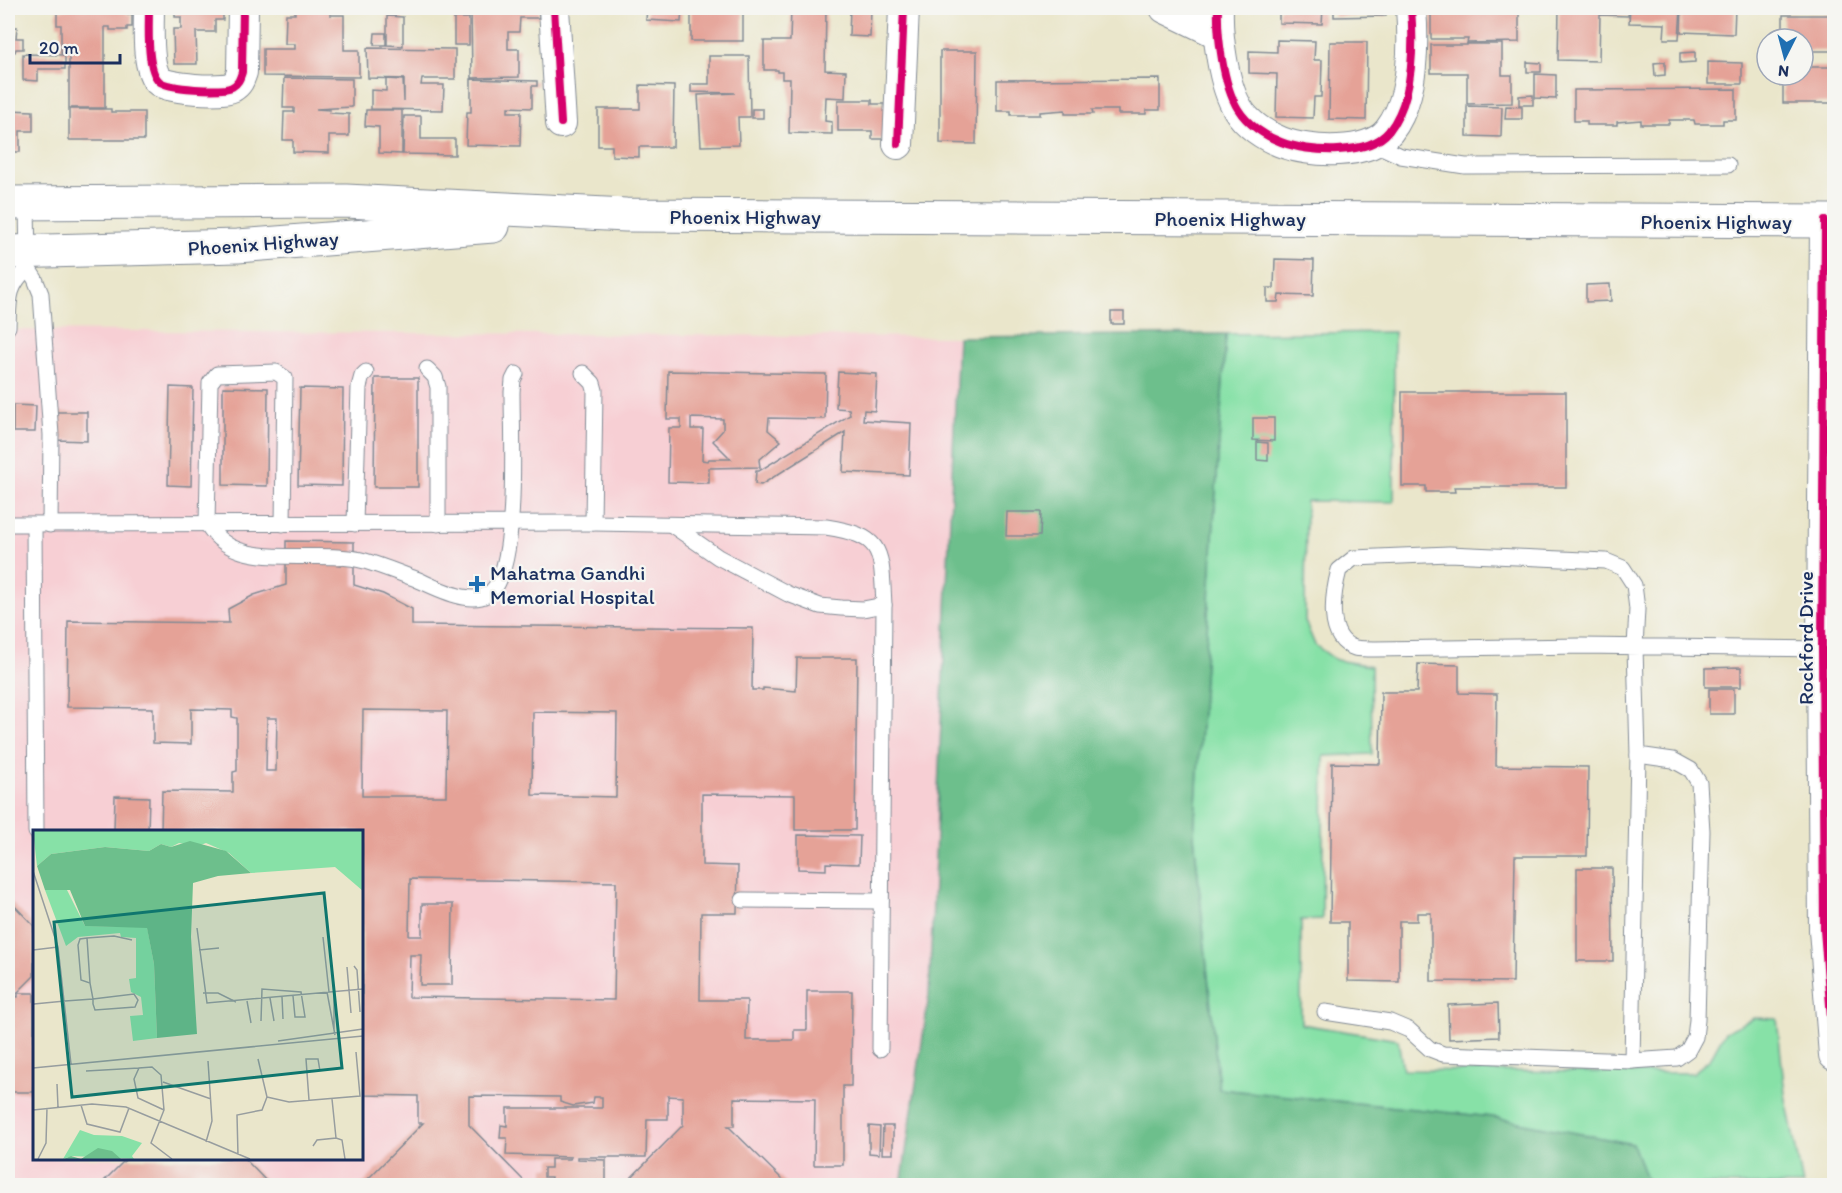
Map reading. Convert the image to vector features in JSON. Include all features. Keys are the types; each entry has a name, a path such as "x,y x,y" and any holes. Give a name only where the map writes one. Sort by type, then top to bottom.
{"main road":[{"name":"Phoenix Highway","path":"17,202 346,201 627,215 1830,221"},
{"name":"Phoenix Highway","path":"21,258 238,246 627,215"}],"street":[{"path":"149,8 151,70 158,81 169,87 229,88 239,80 242,72 243,8"},
{"path":"554,8 561,123"},
{"path":"898,144 904,8"},
{"path":"1165,8 1218,20 1228,84 1238,109 1255,128 1282,142 1322,150 1345,150 1373,144 1388,132 1402,111 1411,75 1411,8"},
{"name":"Rockford Drive","path":"1830,221 1824,930 1833,1018 1834,1055"}],"lane":[{"path":"1373,144 1401,156 1465,166 1728,165"},
{"path":"8,327 10,292 18,277 21,258 17,202"},
{"path":"21,258 35,279 41,294 51,435 50,525"},
{"path":"427,369 435,377 438,387 438,524"},
{"path":"283,524 285,378 276,372 217,374 211,380 207,524 221,541 235,549 272,555 344,556 386,568 453,596 470,598 487,595 495,587 503,569 511,523 512,392 516,374"},
{"path":"355,524 359,387 362,376 366,372"},
{"path":"583,373 593,383 595,390 593,523"},
{"path":"8,524 593,523 826,527 850,531 867,538 877,550 882,569 884,605 880,1049"},
{"path":"34,525 36,830"},
{"path":"671,525 718,557 788,594 820,606 863,609 884,605"},
{"path":"1632,1061 1638,755 1635,647 1637,609 1634,585 1623,568 1606,561 1449,554 1354,558 1339,570 1333,604 1335,623 1340,638 1354,648 1635,647 1828,649"},
{"path":"1324,1012 1390,1022 1409,1030 1430,1049 1443,1054 1632,1061 1677,1058 1688,1050 1695,1037 1702,831 1699,783 1691,770 1673,760 1638,755"},
{"path":"743,900 881,901"}],"shaded area":[{"name":"Mahatma Gandhi Memorial Hospital","path":"8,330 958,337 929,995 901,1185 8,1186"}],"green space":[{"path":"1394,332 1394,502 1306,501 1305,621 1315,645 1336,660 1371,666 1372,754 1324,756 1322,919 1301,920 1301,1024 1398,1040 1403,1070 1693,1073 1710,1059 1725,1032 1754,1018 1777,1019 1785,1094 1803,1185 1648,1185 1632,1144 1492,1117 1219,1089 1194,835 1226,334"},
{"path":"1226,334 1194,835 1219,1089 1492,1117 1633,1144 1648,1185 901,1186 929,995 958,337"}],"building":[{"path":"127,8 127,14 132,14 132,27 127,27 127,30 110,30 110,27 105,27 105,108 69,108 69,53 61,53 61,25 57,25 57,10"},
{"path":"175,8 223,8 223,20 215,20 215,32 196,32 197,64 174,64 173,29 181,29 181,17 175,17"},
{"path":"295,8 330,8 330,15 344,15 344,50 359,50 359,77 263,76 263,49 295,49 295,44 285,44 286,14 295,14"},
{"path":"456,8 456,12 404,9"},
{"path":"471,8 539,8 539,18 520,18 519,32 508,32 508,49 519,49 519,77 472,78"},
{"path":"647,8 682,8 681,22 646,20"},
{"path":"691,8 743,8 743,41 691,41"},
{"path":"791,8 826,8 825,70 846,71 845,98 826,97 825,121 832,122 832,134 789,133 790,79 782,79 782,72 778,70 764,70 764,41 790,41"},
{"path":"850,8 871,9 870,37 849,36"},
{"path":"1279,8 1323,8 1322,24 1279,23"},
{"path":"1334,8 1386,8 1386,16 1334,17"},
{"path":"1442,8 1503,8 1503,11 1519,12 1519,42 1467,43 1468,39 1431,39 1431,11 1442,11"},
{"path":"1518,8 1556,8 1556,11 1518,10"},
{"path":"1559,8 1629,8 1628,16 1600,15 1599,61 1558,60"},
{"path":"1630,8 1681,8 1679,39 1664,39 1665,24 1629,23"},
{"path":"1682,8 1735,8 1734,34 1681,32"},
{"path":"1783,15 1834,15 1834,51 1815,51 1815,27 1783,27"},
{"path":"387,16 403,17 403,46 387,45"},
{"path":"454,18 469,18 469,45 454,45"},
{"path":"8,27 17,27 16,38 23,38 23,49 8,52"},
{"path":"375,33 386,33 386,45 374,45"},
{"path":"1277,40 1315,41 1314,60 1322,60 1321,97 1314,97 1313,118 1276,117 1277,74 1249,73 1249,51 1277,52"},
{"path":"1330,42 1367,42 1366,120 1329,119"},
{"path":"1502,44 1502,75 1512,75 1512,103 1467,104 1467,73 1431,73 1431,45"},
{"path":"367,48 455,49 455,79 422,79 421,85 444,85 443,110 371,109 371,90 386,91 386,79 403,80 404,101 404,79 368,78"},
{"path":"940,51 977,51 976,144 940,143"},
{"path":"1695,52 1695,62 1680,63 1680,53"},
{"path":"23,54 65,55 65,69 38,69 38,81 23,80"},
{"path":"709,56 749,56 750,117 738,117 739,145 701,146 698,95 735,93 691,92 691,84 709,84"},
{"path":"1527,62 1541,63 1541,72 1527,72"},
{"path":"1665,62 1665,75 1655,76 1654,63"},
{"path":"1708,62 1742,63 1742,84 1708,84"},
{"path":"1815,67 1834,67 1834,103 1783,103 1783,87 1815,87"},
{"path":"1535,74 1556,75 1556,99 1535,98"},
{"path":"284,78 352,79 352,107 316,109 330,110 329,113 349,114 349,136 329,136 329,153 293,152 293,140 283,140 284,112 294,112 294,108 283,108"},
{"path":"471,79 537,81 537,86 532,86 532,108 508,107 508,112 521,112 520,146 466,145 467,112 471,112"},
{"path":"1160,79 1160,110 1146,110 1146,114 1118,114 1118,110 1092,110 1093,114 1065,114 1065,110 1040,112 1040,115 1011,115 1011,111 997,111 997,80"},
{"path":"640,85 674,86 673,147 639,147 639,157 612,156 612,146 598,146 598,109 640,109"},
{"path":"1736,89 1736,120 1723,120 1723,124 1695,124 1694,120 1669,120 1669,124 1641,124 1641,120 1617,122 1617,125 1587,125 1587,121 1574,121 1574,90"},
{"path":"1533,95 1533,105 1519,105 1519,96"},
{"path":"838,100 872,100 872,104 890,104 890,139 872,139 872,131 838,131"},
{"path":"1467,106 1502,107 1501,137 1467,136"},
{"path":"1506,106 1522,107 1522,119 1505,119"},
{"path":"69,109 144,112 144,140 69,140"},
{"path":"752,109 763,109 763,118 752,118"},
{"path":"8,110 33,111 33,131 20,131 20,152 8,152"},
{"path":"366,110 402,110 402,154 379,153 379,127 365,126"},
{"path":"404,116 421,116 421,139 455,139 455,155 403,154"},
{"path":"1275,259 1314,260 1313,296 1279,295 1278,302 1267,302 1267,288 1274,288"},
{"path":"1610,284 1611,301 1586,302 1586,285"},
{"path":"1111,312 1124,312 1124,324 1111,324"},
{"path":"668,371 826,374 825,419 769,418 768,430 781,441 759,460 760,467 709,468 709,483 668,482 669,428 681,428 681,419 667,419","holes":["691,418 723,419 723,430 713,441 731,459 702,460 703,429 691,429"]},
{"path":"838,372 877,374 875,411 864,410 863,420 911,423 909,475 843,472 845,432 761,485 755,484 756,471 850,415 849,409 836,408"},
{"path":"375,378 418,378 418,487 374,487"},
{"path":"170,387 193,388 191,486 168,485"},
{"path":"223,387 268,388 267,486 223,485"},
{"path":"300,388 343,389 342,486 298,485"},
{"path":"1402,392 1566,392 1566,487 1454,487 1455,492 1426,492 1426,486 1402,486"},
{"path":"13,405 36,406 35,432 13,432"},
{"path":"56,412 87,412 87,441 56,440"},
{"path":"1253,418 1274,418 1274,441 1253,440"},
{"path":"1257,442 1268,443 1268,461 1257,460"},
{"path":"1007,512 1041,512 1040,536 1006,536"},
{"path":"286,541 354,542 354,585 383,594 412,609 412,625 753,628 752,690 763,690 763,688 796,691 797,658 857,658 855,830 795,830 795,795 702,794 702,865 738,866 737,913 701,913 700,1000 747,1000 746,1040 794,1040 794,1030 807,1030 807,991 852,991 851,1086 843,1086 843,1165 814,1165 815,1099 734,1098 734,1126 728,1126 788,1185 624,1185 683,1125 683,1097 668,1096 668,1119 647,1119 646,1157 577,1157 577,1159 606,1160 606,1185 550,1185 551,1177 544,1177 544,1168 551,1168 551,1159 570,1159 571,1157 506,1155 507,1138 500,1138 501,1125 507,1126 507,1108 602,1108 602,1097 594,1097 593,1103 573,1106 560,1102 560,1097 469,1096 469,1125 528,1185 362,1185 423,1123 418,1123 418,1096 363,1095 363,830 161,830 162,791 233,792 233,772 237,771 237,718 232,717 232,710 191,709 191,744 153,743 153,708 67,707 68,621 229,623 228,609 254,595 286,585","holes":["363,710 447,711 446,796 362,796","533,712 617,713 616,797 532,795","267,718 277,718 276,771 266,771","410,879 616,882 614,1000 409,997 410,955 421,955 420,985 452,985 453,904 422,904 422,936 409,936"]},
{"path":"1418,664 1459,665 1459,693 1497,694 1496,766 1588,767 1587,856 1515,856 1513,982 1431,981 1431,913 1417,913 1417,921 1399,921 1399,982 1348,981 1348,922 1330,922 1332,763 1380,764 1381,692 1417,692"},
{"path":"1741,667 1741,687 1705,687 1705,668"},
{"path":"1709,689 1734,689 1734,714 1709,714"},
{"path":"115,796 149,797 148,830 114,830"},
{"path":"798,835 860,836 859,864 826,863 826,870 798,869"},
{"path":"1577,868 1612,868 1613,961 1577,961"},
{"path":"8,899 33,925 33,977 17,993 11,987 8,990"},
{"path":"18,993 33,993 33,1092 8,1092 8,1001 9,996 18,997"},
{"path":"1498,1003 1499,1037 1449,1039 1448,1005"},
{"path":"869,1126 880,1127 879,1154 869,1153"},
{"path":"883,1126 893,1126 893,1154 882,1154"},
{"path":"125,1160 246,1160 270,1185 100,1185"}],"cycle path":[{"path":"149,8 150,57 159,81 183,88 207,89 226,89 236,84 240,78 243,8"},
{"path":"554,8 561,123"},
{"path":"898,144 904,8"},
{"path":"1218,8 1220,45 1228,87 1246,120 1281,142 1322,150 1368,145 1389,131 1397,118 1408,88 1412,55 1411,8"},
{"path":"1825,221 1822,649 1824,930 1834,1055"}],"place":[{"name":"Mahatma Gandhi Memorial Hospital","path":"477,584"}]}
